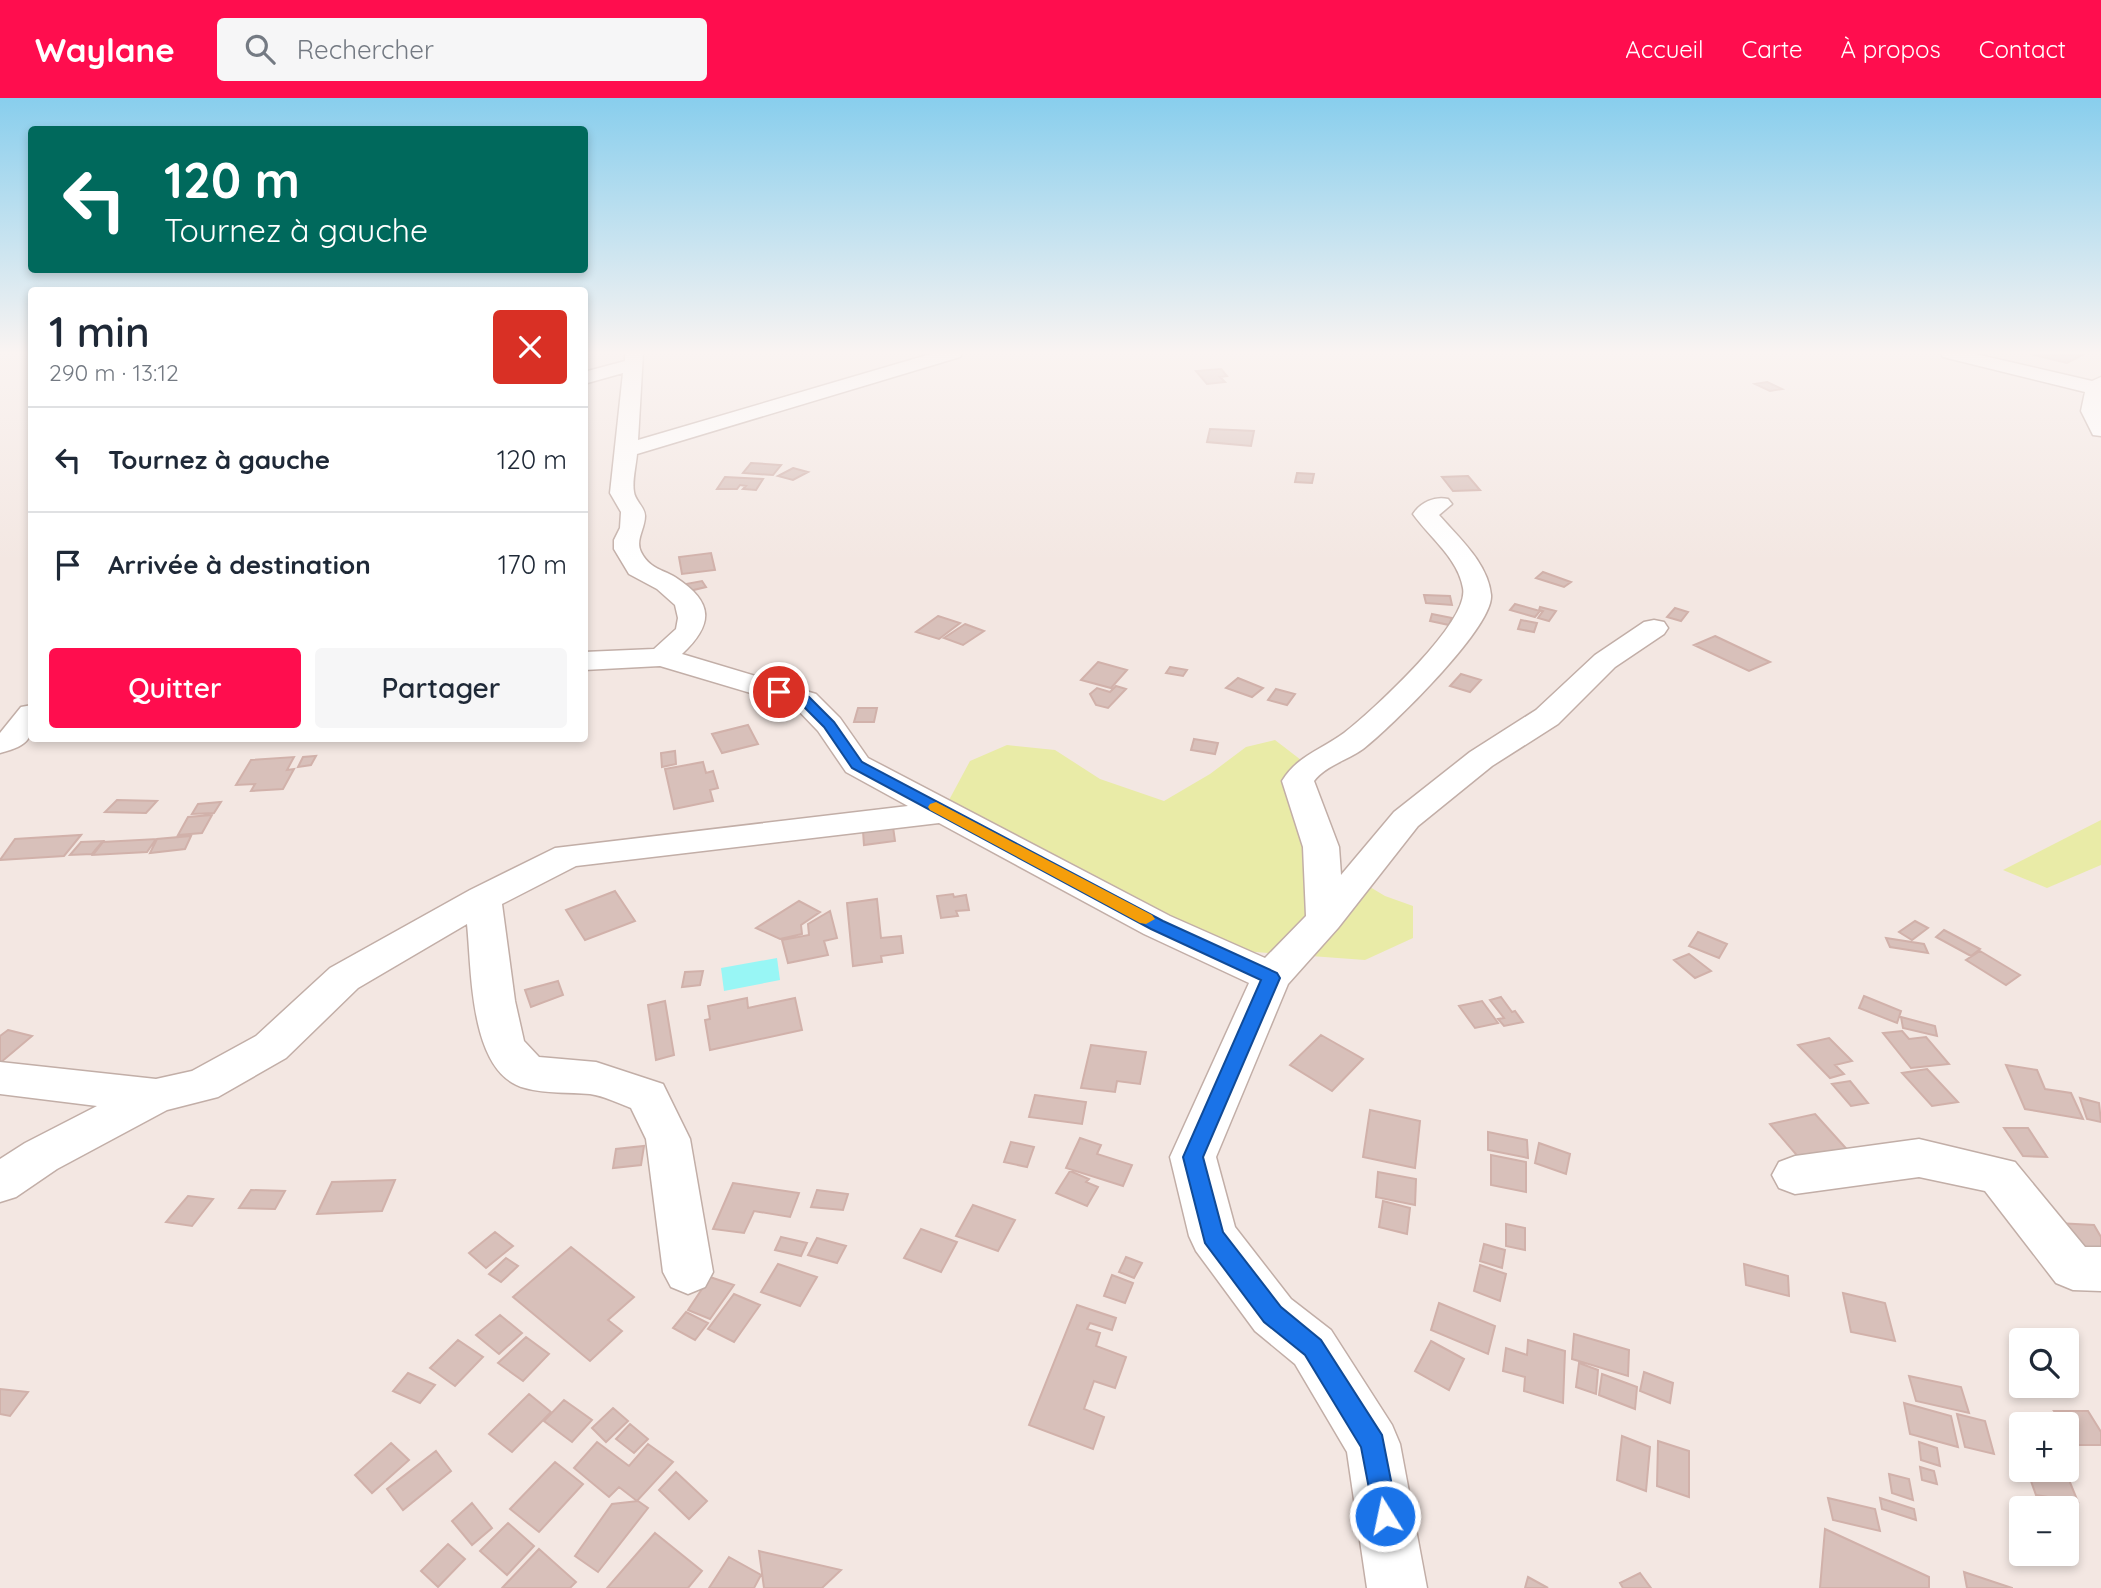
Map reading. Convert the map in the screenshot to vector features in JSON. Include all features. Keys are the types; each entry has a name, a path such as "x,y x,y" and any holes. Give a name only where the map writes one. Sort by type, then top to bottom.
{"street":[{"path":"627,423 622,493 633,512 632,528 626,540 627,549 638,569 666,583 688,602 692,618 689,632 662,657"},
{"path":"624,451 720,423"},
{"path":"1325,919 1321,847 1298,781 1304,768 1345,748 1415,683 1468,623 1479,601 1474,576 1425,514 1440,504"},
{"path":"1397,1588 1373,1444 1313,1348 1273,1315 1213,1236 1193,1157 1271,978 1325,919 1406,819 1481,759 1547,717 1605,661 1654,628"},
{"path":"588,661 662,657 804,700 829,724 857,765 1157,925 1271,978"},
{"path":"0,743 12,738 28,719"},
{"path":"0,1183 41,1156 156,1096 203,1085 271,1047 344,978 483,899 568,856 944,811"},
{"path":"483,899 495,1001 504,1047 528,1073 596,1079 648,1096 668,1139 688,1272"},
{"path":"0,1078 156,1096"},
{"path":"1795,1175 1919,1158 1999,1175 2073,1268 2101,1269"}],"green space":[{"path":"1275,740 1301,760 1288,800 1303,847 1385,896 1413,906 1413,938 1365,960 1242,951 1130,899 948,802 970,761 1007,745 1055,750 1100,779 1164,801 1210,774 1246,747"},
{"path":"2101,820 2101,865 2047,888 2003,870"}],"water":[{"path":"777,958 780,980 724,991 721,968"}],"building":[{"path":"1210,429 1254,431 1251,446 1207,442"},
{"path":"751,463 781,465 773,475 743,473"},
{"path":"793,468 808,472 793,480 778,476"},
{"path":"1297,473 1314,474 1312,483 1295,482"},
{"path":"1468,476 1480,490 1453,491 1442,477"},
{"path":"725,477 763,479 756,490 743,489 746,486 740,485 737,489 717,489"},
{"path":"711,553 715,570 682,574 679,557"},
{"path":"1543,572 1571,582 1564,587 1536,578"},
{"path":"702,581 706,587 685,592 681,585"},
{"path":"1424,595 1450,596 1452,605 1426,603"},
{"path":"1515,604 1540,611 1535,617 1510,610"},
{"path":"1540,607 1556,611 1549,621 1538,618 1543,611 1539,610"},
{"path":"1675,608 1688,612 1681,621 1667,617"},
{"path":"1432,614 1452,618 1449,625 1430,621"},
{"path":"938,616 960,623 939,639 916,632"},
{"path":"1521,620 1537,623 1534,632 1518,629"},
{"path":"965,624 984,631 963,645 944,638"},
{"path":"1715,636 1770,662 1749,671 1694,645"},
{"path":"1098,662 1127,670 1111,688 1081,680"},
{"path":"1170,667 1187,670 1183,676 1166,673"},
{"path":"1461,674 1481,680 1470,692 1450,686"},
{"path":"1238,678 1263,688 1252,697 1226,688"},
{"path":"1116,686 1126,689 1108,708 1096,705 1090,694 1097,688 1110,692"},
{"path":"1276,689 1295,694 1287,705 1268,700"},
{"path":"858,708 877,708 874,722 854,722"},
{"path":"748,725 758,744 722,753 712,734"},
{"path":"1194,739 1218,743 1215,754 1191,750"},
{"path":"675,751 676,764 662,767 661,753"},
{"path":"316,756 311,765 298,767 303,757"},
{"path":"294,757 287,770 294,769 283,789 251,791 255,784 236,785 251,760"},
{"path":"703,762 706,773 713,771 718,788 710,790 713,801 674,809 665,769"},
{"path":"117,800 157,801 146,813 105,812"},
{"path":"221,802 214,813 192,814 198,804"},
{"path":"212,815 202,833 178,835 188,817"},
{"path":"893,827 895,841 864,845 863,831"},
{"path":"81,835 64,856 0,860 15,839"},
{"path":"191,836 185,849 150,853 157,839"},
{"path":"156,839 147,852 93,855 103,842"},
{"path":"103,841 92,854 70,855 81,842"},
{"path":"615,891 635,921 585,940 566,910"},
{"path":"953,894 954,897 966,895 969,910 956,911 958,916 941,918 937,896"},
{"path":"877,899 881,938 901,936 903,953 881,956 882,962 853,966 847,903"},
{"path":"799,901 820,912 801,925 802,934 780,939 756,928"},
{"path":"830,911 837,938 824,941 828,955 788,963 782,940 809,935 808,924"},
{"path":"1915,921 1928,928 1912,940 1899,932"},
{"path":"1944,930 1980,949 1971,956 1936,937"},
{"path":"1698,932 1727,944 1719,958 1689,946"},
{"path":"1886,938 1924,944 1928,953 1890,947"},
{"path":"1980,951 2020,975 2006,985 1966,960"},
{"path":"1689,954 1711,971 1695,978 1674,960"},
{"path":"703,971 700,985 682,987 685,972"},
{"path":"558,981 563,995 531,1007 525,990"},
{"path":"1864,996 1901,1011 1897,1023 1859,1008"},
{"path":"1501,997 1523,1022 1504,1026 1498,1019 1504,1018 1490,1000"},
{"path":"747,998 748,1008 795,998 802,1030 710,1050 705,1020 710,1019 708,1006"},
{"path":"665,1001 674,1055 656,1060 648,1005"},
{"path":"1482,1001 1498,1023 1475,1028 1459,1006"},
{"path":"1901,1017 1935,1026 1937,1036 1903,1028"},
{"path":"8,1030 32,1036 0,1063 0,1036"},
{"path":"1902,1031 1909,1039 1926,1037 1949,1064 1911,1068 1883,1033"},
{"path":"1321,1035 1363,1059 1332,1091 1290,1065"},
{"path":"1829,1038 1852,1061 1835,1065 1844,1074 1830,1078 1798,1045"},
{"path":"1091,1045 1146,1052 1140,1084 1117,1081 1115,1092 1081,1088"},
{"path":"2006,1065 2037,1070 2045,1089 2071,1093 2083,1119 2025,1109"},
{"path":"1927,1069 1958,1102 1932,1106 1902,1073"},
{"path":"1850,1081 1868,1103 1851,1106 1832,1084"},
{"path":"1035,1095 1086,1102 1082,1124 1029,1117"},
{"path":"2080,1098 2099,1103 2101,1122 2087,1119"},
{"path":"1370,1110 1420,1121 1415,1168 1363,1157"},
{"path":"1815,1114 1852,1155 1806,1166 1770,1124"},
{"path":"2004,1128 2028,1128 2047,1157 2023,1156"},
{"path":"1488,1132 1527,1140 1528,1158 1488,1150"},
{"path":"1080,1138 1101,1145 1097,1154 1132,1165 1123,1186 1066,1168"},
{"path":"1011,1142 1034,1147 1027,1167 1004,1162"},
{"path":"1539,1143 1570,1154 1566,1174 1535,1163"},
{"path":"644,1146 641,1165 613,1168 616,1149"},
{"path":"1491,1155 1526,1162 1526,1192 1491,1185"},
{"path":"1070,1171 1089,1179 1086,1182 1098,1187 1087,1206 1056,1193"},
{"path":"1378,1172 1416,1179 1415,1205 1376,1197"},
{"path":"395,1180 382,1211 317,1214 332,1182"},
{"path":"733,1183 799,1193 790,1217 754,1211 744,1233 713,1229"},
{"path":"251,1190 285,1191 275,1209 239,1208"},
{"path":"817,1190 848,1194 843,1210 811,1207"},
{"path":"188,1196 213,1199 192,1226 166,1222"},
{"path":"1383,1201 1410,1208 1407,1234 1379,1227"},
{"path":"973,1205 1015,1220 998,1251 956,1236"},
{"path":"2056,1223 2094,1225 2101,1237 2101,1262"},
{"path":"1506,1224 1525,1228 1525,1250 1506,1246"},
{"path":"921,1229 957,1242 941,1272 904,1258"},
{"path":"495,1232 513,1246 486,1268 469,1253"},
{"path":"781,1237 807,1243 801,1256 775,1250"},
{"path":"817,1238 846,1246 837,1263 808,1255"},
{"path":"1484,1244 1505,1250 1502,1268 1480,1261"},
{"path":"571,1247 634,1297 608,1320 622,1331 590,1361 513,1297"},
{"path":"1126,1257 1142,1263 1134,1278 1119,1272"},
{"path":"506,1258 518,1266 501,1282 489,1274"},
{"path":"778,1264 817,1277 800,1306 761,1292"},
{"path":"1744,1264 1788,1276 1789,1296 1746,1285"},
{"path":"1480,1265 1506,1274 1500,1301 1474,1291"},
{"path":"1112,1275 1133,1283 1125,1303 1104,1296"},
{"path":"710,1277 734,1285 710,1319 688,1310"},
{"path":"1843,1293 1885,1303 1895,1341 1851,1332"},
{"path":"734,1294 760,1305 734,1342 708,1329"},
{"path":"1439,1303 1495,1326 1488,1354 1431,1330"},
{"path":"1077,1305 1116,1318 1112,1330 1090,1323 1087,1329 1100,1333 1096,1346 1126,1357 1115,1388 1094,1381 1084,1409 1104,1417 1093,1449 1029,1425"},
{"path":"686,1312 708,1323 695,1340 673,1328"},
{"path":"500,1315 522,1333 499,1354 476,1335"},
{"path":"1574,1334 1629,1350 1628,1376 1572,1359"},
{"path":"526,1337 549,1354 523,1381 498,1363"},
{"path":"458,1340 483,1357 455,1386 430,1368"},
{"path":"1528,1340 1565,1351 1563,1403 1524,1391 1525,1377 1503,1371 1506,1348 1527,1355"},
{"path":"1431,1341 1464,1359 1449,1390 1415,1371"},
{"path":"1579,1363 1598,1370 1596,1394 1576,1387"},
{"path":"1644,1372 1673,1383 1670,1403 1640,1391"},
{"path":"408,1373 435,1385 420,1403 393,1391"},
{"path":"1602,1374 1637,1387 1635,1409 1599,1395"},
{"path":"1909,1376 1961,1387 1969,1413 1916,1401"},
{"path":"0,1389 28,1392 10,1416 0,1414"},
{"path":"529,1394 551,1412 512,1452 489,1434"},
{"path":"564,1400 592,1420 572,1442 544,1421"},
{"path":"1904,1403 1951,1416 1958,1447 1910,1434"},
{"path":"613,1408 628,1421 606,1442 592,1428"},
{"path":"2088,1411 2101,1432 2101,1445 2079,1445 2079,1412 2055,1412"},
{"path":"1957,1414 1985,1421 1994,1454 1965,1447"},
{"path":"630,1424 648,1439 634,1453 616,1439"},
{"path":"1622,1436 1650,1447 1646,1491 1617,1480"},
{"path":"1658,1441 1689,1451 1689,1497 1657,1486"},
{"path":"597,1442 629,1466 648,1444 673,1462 637,1501 619,1487 609,1497 574,1468"},
{"path":"1919,1442 1937,1448 1940,1466 1921,1460"},
{"path":"391,1443 409,1460 372,1493 355,1475"},
{"path":"436,1451 451,1471 403,1510 387,1489"},
{"path":"555,1462 583,1484 539,1532 510,1509"},
{"path":"1920,1467 1934,1471 1937,1484 1922,1480"},
{"path":"676,1472 707,1501 689,1519 659,1490"},
{"path":"1889,1474 1909,1479 1913,1500 1892,1493"},
{"path":"2031,1482 2070,1482 2076,1496 2042,1496 2036,1495"},
{"path":"1828,1498 1875,1509 1880,1531 1833,1520"},
{"path":"1880,1498 1914,1509 1916,1520 1882,1509"},
{"path":"638,1501 648,1508 598,1572 575,1556 612,1504"},
{"path":"472,1503 492,1528 472,1545 452,1521"},
{"path":"508,1523 534,1546 507,1575 480,1551"},
{"path":"1825,1529 1929,1577 1929,1588 1820,1588"},
{"path":"655,1533 702,1571 688,1588 607,1588"},
{"path":"448,1544 465,1559 438,1587 421,1571"},
{"path":"539,1549 576,1582 570,1588 502,1588"},
{"path":"759,1551 841,1570 822,1588 764,1588"},
{"path":"729,1557 761,1575 754,1588 709,1588"},
{"path":"1964,1572 2012,1588 1967,1588"},
{"path":"1640,1573 1651,1588 1623,1588 1620,1583"},
{"path":"1528,1577 1548,1588 1525,1588"}],"slow traffic":[{"path":"936,807 1146,919"}],"route":[{"path":"779,692 804,700 829,724 857,765 1157,925 1271,978 1193,1157 1213,1236 1273,1315 1313,1348 1373,1444 1385,1516"}]}
